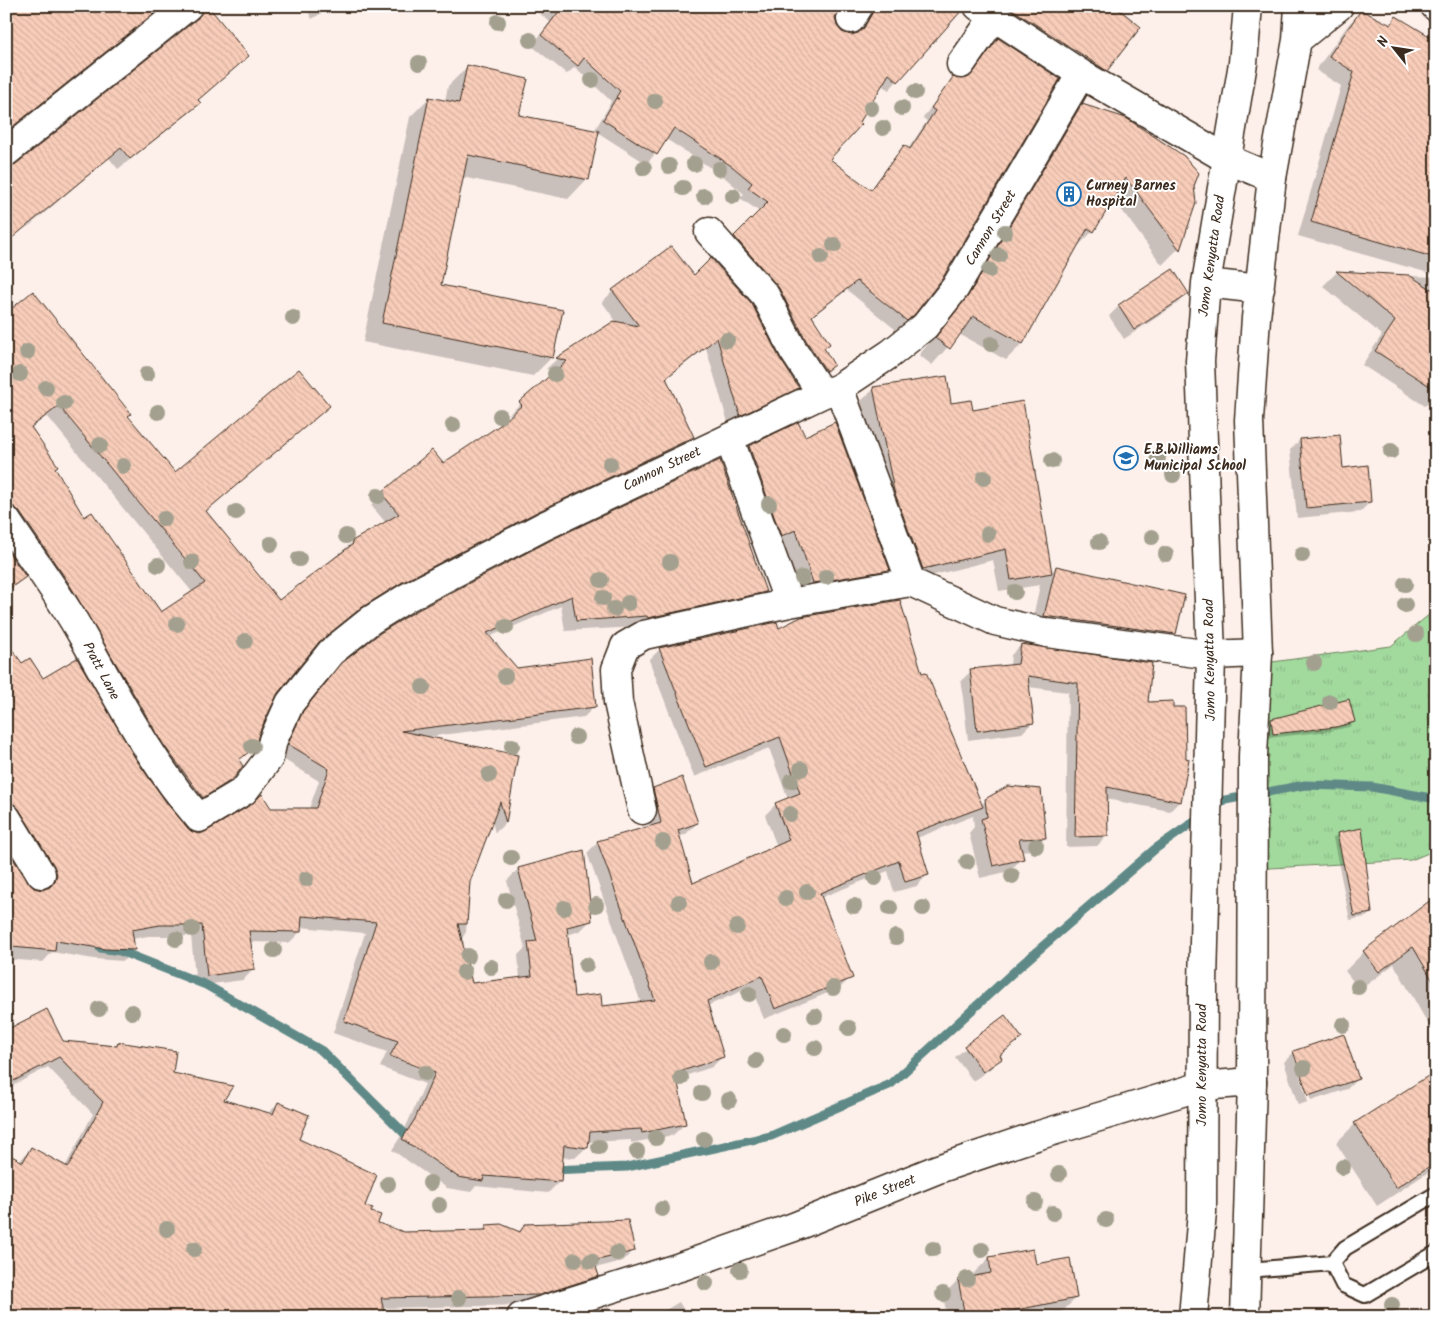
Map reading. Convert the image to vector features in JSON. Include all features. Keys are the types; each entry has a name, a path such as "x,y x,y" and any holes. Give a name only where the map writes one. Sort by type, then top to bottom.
{"street":[{"path":"6,152 188,6"},
{"name":"Jomo Kenyatta Road","path":"1193,1317 1202,1212 1203,984 1210,758 1211,655 1200,361 1206,283 1243,63 1248,6"},
{"path":"1245,1317 1248,1270 1252,1082 1251,979 1254,756 1258,653 1249,420 1272,178 1297,40 1299,6"},
{"path":"1297,40 1339,6"},
{"path":"961,64 986,12 1081,74 1227,159 1272,178"},
{"name":"Cannon Street","path":"200,818 244,791 270,758 273,740 290,703 331,652 371,620 408,597 544,526 831,391 890,354 925,326 955,288 1081,74"},
{"path":"709,232 765,295 793,350 831,391 911,582"},
{"path":"1206,283 1260,289"},
{"path":"729,438 789,603"},
{"name":"Pratt Lane","path":"6,520 81,633 122,709 182,798 200,818"},
{"path":"642,810 618,702 616,669 624,646 644,635 789,603 911,582 995,621 1047,632 1211,655 1258,653"},
{"path":"6,817 40,874"},
{"name":"Pike Street","path":"521,1317 662,1273 794,1227 938,1169 1027,1139 1202,1086 1252,1082"}],"lane":[{"path":"1248,1270 1332,1263 1345,1248 1436,1194"},
{"path":"1332,1263 1343,1285 1365,1295 1436,1253"}],"green space":[{"path":"1436,609 1436,850 1411,860 1253,869 1272,662 1391,646"}],"building":[{"path":"6,6 163,6 6,132"},
{"path":"203,6 208,6 249,56 198,100 201,103 130,159 121,148 6,243 6,167 16,164 198,18"},
{"path":"563,6 840,6 835,18 837,26 842,32 851,35 858,33 864,28 875,6 963,6 963,9 898,82 889,74 860,122 862,124 830,159 871,190 904,145 910,149 935,111 931,108 953,77 967,78 973,73 998,38 1060,79 942,279 914,315 907,321 857,281 812,316 830,344 824,348 834,365 826,371 807,342 779,288 734,236 768,202 748,188 752,183 733,167 674,128 657,155 603,120 616,98 619,99 616,97 620,91 584,58 578,66 541,35"},
{"path":"1007,6 1115,6 1141,27 1107,71"},
{"path":"1361,10 1391,25 1396,16 1436,40 1436,258 1311,222 1354,72 1329,56"},
{"path":"467,65 528,79 519,115 599,131 589,180 468,155 441,285 563,310 553,358 382,323 429,97 459,103"},
{"path":"1087,95 1082,104 1126,118 1184,156 1199,173 1194,186 1196,203 1180,250 1126,178 1094,232 1088,228 1023,344 973,316 950,349 935,338 968,296"},
{"path":"671,246 694,275 711,258 752,304 779,357 799,388 740,416 717,338 666,378 694,437 537,512 401,583 361,608 319,642 278,693 259,733 256,746 239,760 243,766 233,779 203,798 163,744 68,582 19,511 13,506 6,505 6,313 33,291 131,414 128,416 175,472 299,369 330,406 206,511 279,600 353,544 352,541 399,514 381,493 432,450 443,463 503,423 522,405 519,402 567,361 556,358 614,321 639,326 612,290","holes":["59,406 205,583 161,612 92,512 84,517 55,468 58,466 31,427"]},
{"path":"1173,269 1189,294 1134,330 1118,305"},
{"path":"1336,271 1409,275 1436,292 1436,390 1375,351 1395,321"},
{"path":"947,376 951,403 971,400 973,410 1023,401 1052,573 1011,580 1006,549 923,569 894,491 873,387"},
{"path":"798,422 805,436 835,422 890,570 813,583 796,530 781,536 749,446"},
{"path":"1340,435 1343,468 1368,465 1371,502 1306,508 1300,439"},
{"path":"720,460 766,592 648,618 647,616 576,621 572,596 487,633 517,668 591,658 596,707 401,731 518,755 506,823 500,802 470,882 467,924 458,924 472,983 532,976 528,942 537,941 518,868 584,850 592,921 567,927 574,997 601,994 602,1006 655,1000 597,841 661,823 653,788 682,777 698,823 678,830 693,883 789,840 775,803 800,793 780,737 706,767 659,648 777,622 779,628 801,617 900,600 922,673 926,672 983,807 916,832 929,875 905,882 899,861 820,893 853,978 775,1009 762,976 707,1001 724,1057 676,1073 686,1124 642,1133 641,1129 590,1132 588,1148 564,1145 561,1182 484,1176 483,1181 458,1177 402,1139 415,1119 435,1073 390,1056 398,1041 344,1021 376,922 302,916 301,932 249,931 255,969 207,976 202,925 160,925 132,930 135,950 105,949 56,941 55,951 12,947 6,937 6,853 9,852 28,882 34,888 42,890 50,887 55,881 57,874 19,809 14,804 6,801 6,641 22,663 30,658 43,678 77,658 137,761 169,806 192,832 200,834 207,831 252,804 262,794 271,808 316,808 329,769 288,744 303,711 342,663 380,633 416,611 551,540"},
{"path":"6,551 26,577 6,591"},
{"path":"1056,566 1185,595 1176,634 1044,616"},
{"path":"1021,644 1152,663 1148,702 1173,701 1173,707 1185,707 1186,758 1189,759 1181,802 1107,787 1108,836 1075,837 1078,683 1028,676 1034,723 977,731 970,669 1018,664"},
{"path":"1349,699 1355,722 1336,727 1273,734 1271,719"},
{"path":"1008,786 1041,789 1046,838 1019,839 1024,859 993,866 981,819 987,817 985,799"},
{"path":"1362,828 1372,913 1354,916 1337,833"},
{"path":"1436,896 1436,986 1413,947 1379,972 1363,951"},
{"path":"47,1009 63,1041 117,1046 118,1042 176,1051 173,1073 233,1086 224,1100 273,1114 278,1102 309,1115 299,1139 377,1175 365,1206 373,1208 371,1212 381,1215 378,1223 404,1232 486,1230 486,1225 501,1224 520,1232 525,1224 628,1220 635,1251 594,1261 599,1276 540,1295 381,1298 385,1317 15,1317 16,1312 6,1312 6,1153 23,1162 31,1147 68,1167 103,1102 59,1057 6,1085 6,1030"},
{"path":"1005,1015 1022,1038 1000,1055 1002,1059 983,1072 964,1046"},
{"path":"1344,1034 1359,1079 1308,1096 1293,1051"},
{"path":"1436,1071 1436,1162 1396,1188 1354,1123"},
{"path":"1033,1249 1036,1264 1070,1258 1077,1298 981,1317 965,1317 958,1279 991,1273 989,1257"}],"waterway":[{"path":"550,1170 627,1167 771,1136 891,1084 1020,966 1155,849 1225,800 1305,785 1372,787 1436,799"},
{"path":"100,948 120,951 206,985 322,1051 412,1141"}],"place":[{"name":"Curney Barnes Hospital","path":"1069,194"},
{"name":"E.B.Williams Municipal School","path":"1126,458"}]}
